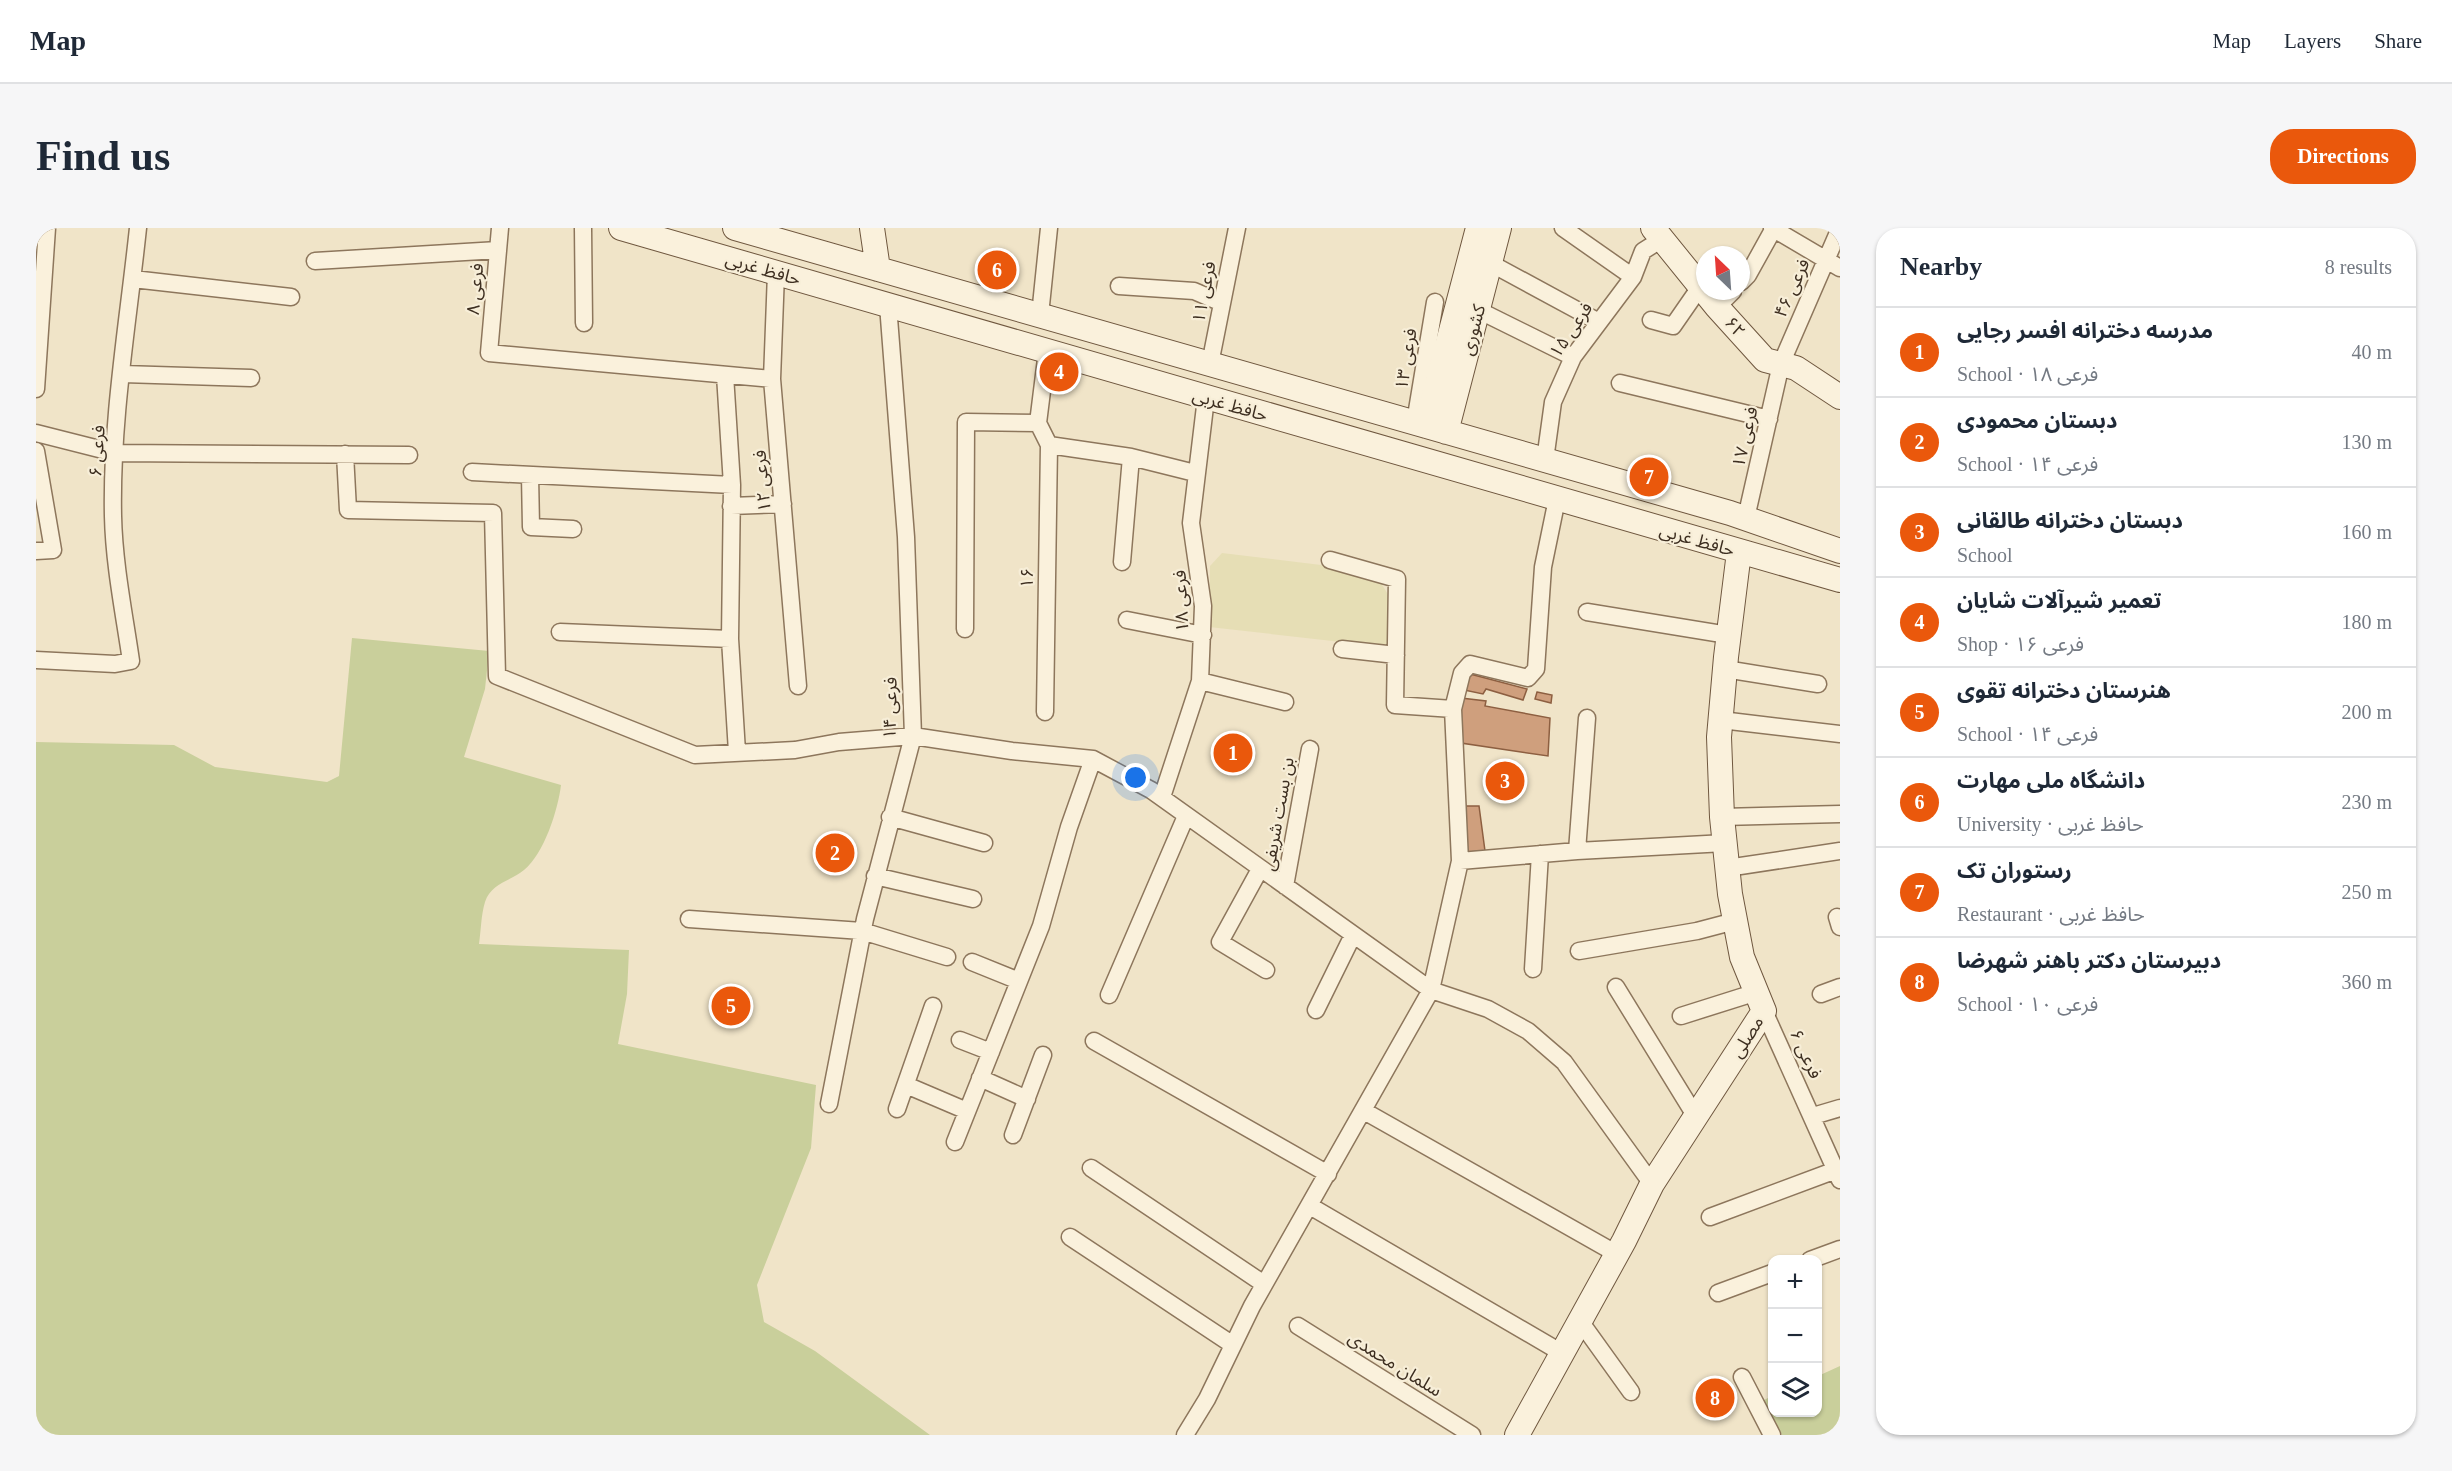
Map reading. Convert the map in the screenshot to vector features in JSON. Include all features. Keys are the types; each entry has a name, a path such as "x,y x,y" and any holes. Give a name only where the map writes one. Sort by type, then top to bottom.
{"main road":[{"name":"حافظ غربی","path":"621,228 647,232 776,273 1840,580"},
{"name":"حافظ غربی","path":"735,228 1746,518 1840,551"},
{"path":"872,228 878,269"},
{"name":"کشوری","path":"1421,424 1478,228"},
{"name":"کشوری","path":"1421,424 1478,310 1499,228"},
{"name":"۶۲","path":"1658,234 1696,281"},
{"name":"۶۲","path":"1726,300 1765,360 1796,368 1840,397"},
{"path":"1342,437 1354,427 1356,420 1352,404"},
{"path":"1384,449 1381,431 1387,423 1421,424"},
{"name":"مصلی","path":"1516,1435 1617,1254 1652,1184 1696,1117 1761,1002 1742,957 1727,868 1722,817 1721,720 1728,634 1739,552"}],"street":[{"path":"36,389 40,263 47,228"},
{"name":"فرعی ۶","path":"36,660 115,664 131,661 117,570 113,516 115,453 138,228"},
{"name":"فرعی ۸","path":"500,228 489,353 725,375"},
{"path":"583,228 584,323"},
{"path":"1040,315 1049,228"},
{"name":"فرعی ۱۱","path":"1210,364 1237,228"},
{"path":"1563,228 1633,277"},
{"path":"1750,271 1774,228 1833,265"},
{"name":"فرعی ۴۶","path":"1781,364 1833,265 1840,228"},
{"name":"فرعی ۱۵","path":"1545,460 1553,402 1573,357 1633,277 1643,251 1658,234"},
{"path":"315,261 498,249"},
{"path":"1490,263 1599,322"},
{"name":"فرعی ۱۲","path":"776,273 772,379 798,686"},
{"path":"133,279 291,297"},
{"path":"1119,285 1194,291 1222,303"},
{"path":"1651,320 1674,326 1696,292"},
{"name":"فرعی ۱۳","path":"1421,424 1435,302"},
{"name":"فرعی ۱۴","path":"829,1104 862,931 913,736 906,537 888,305"},
{"path":"1478,310 1573,357"},
{"name":"۱۶","path":"1045,712 1043,434 1047,351"},
{"name":"فرعی ۱۷","path":"1746,518 1781,364"},
{"path":"123,374 251,378"},
{"path":"737,752 730,639 732,485 725,375 772,379"},
{"path":"1620,382 1769,419"},
{"name":"فرعی ۱۸","path":"1162,797 1200,681 1203,635 1199,568 1191,523 1195,473 1206,398"},
{"path":"965,629 966,422 1043,434 1195,473"},
{"path":"36,434 115,453 409,455"},
{"path":"36,451 52,550 36,551"},
{"path":"345,454 348,510 493,513 497,676 695,755 795,750 913,736 1012,752 1093,759 1162,797 1185,816 1431,990 1488,1009 1528,1030 1564,1062 1652,1184"},
{"path":"1122,562 1131,457"},
{"path":"471,472 732,485"},
{"path":"530,475 531,527 573,529"},
{"path":"1185,1435 1207,1399 1264,1284 1431,990 1460,861 1453,709 1462,673 1470,664 1528,678 1536,669 1543,567 1557,499"},
{"path":"731,506 783,504"},
{"path":"1329,560 1397,579 1395,705 1453,709"},
{"path":"1587,612 1728,634"},
{"path":"1127,620 1203,635"},
{"path":"560,632 730,639"},
{"path":"1342,649 1396,654"},
{"path":"1725,669 1818,684"},
{"path":"1200,681 1285,702"},
{"path":"1577,851 1587,718"},
{"path":"1721,720 1840,734"},
{"name":"بن بست شریفی","path":"1285,886 1310,749"},
{"path":"955,1142 1041,926 1069,827 1093,759"},
{"path":"1722,817 1840,814"},
{"path":"1109,994 1185,816"},
{"path":"890,817 984,843"},
{"path":"1460,861 1577,851 1725,843"},
{"path":"1727,868 1840,851"},
{"path":"1533,969 1540,854"},
{"path":"1260,868 1220,942 1266,970"},
{"path":"876,876 973,899"},
{"path":"689,919 862,931 946,957"},
{"path":"1579,951 1697,931 1735,921"},
{"path":"1316,1011 1353,935"},
{"path":"972,962 1019,981"},
{"path":"1616,987 1696,1117"},
{"path":"1821,994 1840,987"},
{"path":"1681,1016 1761,1002"},
{"name":"فرعی ۶","path":"1761,1002 1838,1175"},
{"path":"897,1109 933,1006"},
{"path":"960,1040 991,1052"},
{"path":"1094,1041 1328,1174"},
{"path":"1013,1135 1043,1055"},
{"path":"980,1078 1027,1099"},
{"path":"906,1085 967,1111"},
{"path":"1813,1116 1840,1108"},
{"path":"1364,1111 1617,1254"},
{"path":"1090,1168 1264,1284"},
{"path":"1710,1217 1838,1175"},
{"path":"1310,1206 1562,1353"},
{"path":"1070,1237 1233,1344"},
{"path":"1822,1256 1840,1249"},
{"path":"1718,1293 1768,1275"},
{"path":"1580,1321 1632,1392"},
{"name":"سلمان محمدی","path":"1298,1326 1472,1435"},
{"path":"1742,1377 1772,1435"}],"shaded area":[{"path":"1222,553 1321,565 1381,583 1389,596 1391,641 1386,647 1209,627 1210,566"}],"green space":[{"path":"352,638 489,651 485,689 464,757 561,785 553,819 538,853 524,870 497,886 488,896 483,912 479,944 629,950 627,994 618,1044 816,1085 811,1148 757,1285 764,1322 815,1351 930,1435 36,1435 36,742 174,745 215,767 327,782 339,776"},
{"path":"1840,1366 1840,1435 1782,1435 1773,1417 1822,1417 1822,1374"}],"building":[{"path":"1470,674 1527,689 1523,700 1486,689 1483,694 1464,690"},
{"path":"1537,692 1552,695 1551,703 1535,699"},
{"path":"1461,698 1486,701 1485,706 1550,718 1548,756 1461,743"},
{"path":"1464,806 1479,806 1485,851 1467,852"}],"place":[{"name":"دانشگاه ملی مهارت","path":"997,270"},
{"name":"تعمیر شیرآلات شایان","path":"1059,372"},
{"name":"رستوران تک","path":"1649,477"},
{"name":"مدرسه دخترانه افسر رجایی","path":"1233,753"},
{"name":"دبستان دخترانه طالقانی","path":"1505,781"},
{"name":"دبستان محمودی","path":"835,853"},
{"name":"هنرستان دخترانه تقوی","path":"731,1006"},
{"name":"دبیرستان دکتر باهنر شهرضا","path":"1715,1398"}]}
